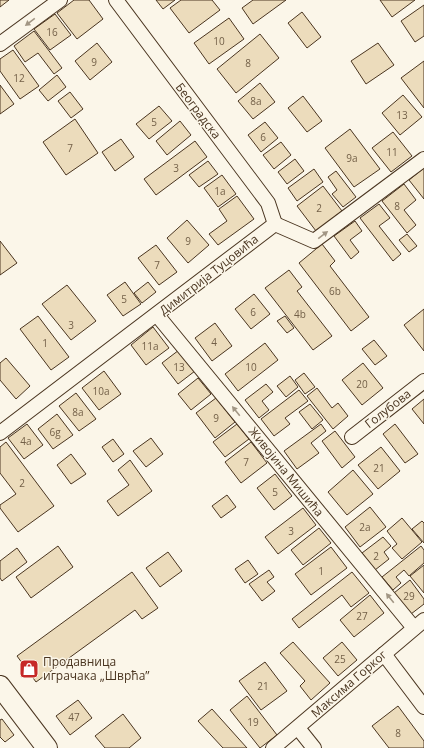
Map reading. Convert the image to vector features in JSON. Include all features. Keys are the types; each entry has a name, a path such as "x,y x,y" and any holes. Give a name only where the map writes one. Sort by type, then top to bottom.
{"street":[{"path":"0,44 60,0"},
{"name":"Београдска","path":"116,0 268,203 275,224"},
{"path":"275,224 314,241 424,159"},
{"name":"Димитрија Туцовића","path":"0,433 275,224"},
{"name":"Живојина Мишића","path":"157,315 419,624"},
{"name":"Голубова","path":"352,437 424,381"},
{"name":"Максима Горког","path":"273,748 419,624"},
{"path":"384,654 424,708"},
{"path":"0,686 46,748"},
{"path":"298,728 314,748"}],"building":[{"path":"0,0 9,0 0,7"},
{"path":"74,0 89,0 103,19 77,39 57,13"},
{"path":"156,0 175,0 163,9"},
{"path":"181,0 212,0 220,10 189,33 170,8"},
{"path":"253,0 286,0 253,24 242,8"},
{"path":"380,0 415,0 392,17"},
{"path":"424,5 424,36 415,42 401,21"},
{"path":"302,12 321,37 307,48 288,23"},
{"path":"55,14 71,35 50,50 34,29"},
{"path":"229,18 244,39 209,64 194,43"},
{"path":"34,31 62,68 54,74 38,53 25,62 14,46"},
{"path":"260,34 279,58 236,93 217,69"},
{"path":"97,43 112,62 90,80 75,61"},
{"path":"378,43 394,65 366,84 351,61"},
{"path":"13,50 39,86 20,99 0,71 0,59"},
{"path":"424,61 424,108 401,78"},
{"path":"57,75 66,87 48,101 39,90"},
{"path":"260,83 275,102 253,119 238,101"},
{"path":"0,85 14,104 0,114"},
{"path":"70,92 83,109 71,118 58,101"},
{"path":"403,95 422,117 400,135 382,113"},
{"path":"303,96 322,121 307,132 288,108"},
{"path":"159,106 172,121 149,139 136,124"},
{"path":"75,119 98,153 66,175 43,142"},
{"path":"180,121 191,135 167,155 156,141"},
{"path":"265,122 278,138 261,152 248,135"},
{"path":"350,129 380,169 354,187 325,148"},
{"path":"393,132 412,156 391,172 372,148"},
{"path":"121,139 134,157 115,171 102,152"},
{"path":"195,141 207,157 156,195 144,179"},
{"path":"281,142 291,155 274,169 263,155"},
{"path":"295,159 304,171 287,184 278,172"},
{"path":"208,161 218,174 199,187 189,175"},
{"path":"424,168 424,199 409,180"},
{"path":"314,169 323,182 297,201 288,188"},
{"path":"336,171 356,197 343,207 332,194 337,190 328,177"},
{"path":"222,175 236,194 218,207 204,188"},
{"path":"404,184 416,200 404,210 416,225 407,233 382,201"},
{"path":"323,186 342,211 316,231 297,206"},
{"path":"237,196 254,219 218,245 209,234 227,221 219,209"},
{"path":"379,204 390,218 379,226 401,254 393,261 360,218"},
{"path":"187,220 209,245 188,263 167,238"},
{"path":"355,221 362,231 350,240 359,252 351,259 334,236"},
{"path":"407,234 417,246 409,252 399,240"},
{"path":"0,241 17,263 0,275"},
{"path":"322,244 335,261 330,266 369,317 351,331 299,263"},
{"path":"156,245 177,272 159,285 138,258"},
{"path":"289,270 302,287 297,291 332,336 313,350 265,288"},
{"path":"125,282 141,304 123,316 107,295"},
{"path":"148,282 156,292 142,303 134,293"},
{"path":"67,285 96,321 71,340 42,304"},
{"path":"254,294 270,314 251,329 235,309"},
{"path":"424,309 424,351 404,325"},
{"path":"38,316 69,357 51,370 20,329"},
{"path":"285,316 294,328 287,333 277,321"},
{"path":"215,323 232,346 212,361 195,338"},
{"path":"153,327 169,348 146,365 131,345"},
{"path":"374,340 387,356 375,365 362,349"},
{"path":"265,343 278,360 238,391 225,374"},
{"path":"179,350 195,371 178,384 162,363"},
{"path":"6,358 30,386 16,399 0,380 0,363"},
{"path":"363,363 383,388 362,405 342,380"},
{"path":"104,371 121,394 99,410 82,388"},
{"path":"304,373 315,387 305,394 295,380"},
{"path":"290,376 298,387 286,397 277,386"},
{"path":"198,378 211,394 191,410 178,394"},
{"path":"266,384 273,392 262,401 269,410 259,418 245,400"},
{"path":"317,388 332,408 338,403 348,416 333,429 307,396"},
{"path":"299,390 308,401 285,418 290,424 274,436 261,419"},
{"path":"76,393 96,419 79,431 59,406"},
{"path":"216,398 235,422 215,438 196,413"},
{"path":"424,399 424,424 412,409"},
{"path":"310,404 323,420 312,429 299,412"},
{"path":"57,414 73,435 53,449 38,429"},
{"path":"27,424 43,445 24,459 8,438"},
{"path":"237,424 249,439 225,457 213,442"},
{"path":"321,424 326,431 311,443 319,453 297,469 284,451"},
{"path":"395,424 418,454 405,463 383,434"},
{"path":"335,431 355,457 342,468 322,441"},
{"path":"151,438 163,454 146,467 133,451"},
{"path":"113,439 124,454 113,462 102,447"},
{"path":"6,442 54,506 18,532 0,508 0,505 16,494 0,473 0,447"},
{"path":"251,442 267,463 241,483 225,462"},
{"path":"381,447 400,471 378,489 358,465"},
{"path":"71,454 86,474 71,484 57,465"},
{"path":"130,460 152,491 118,516 107,501 129,485 118,470"},
{"path":"353,470 373,494 347,515 328,492"},
{"path":"275,474 292,496 274,510 257,488"},
{"path":"227,495 236,507 221,518 212,506"},
{"path":"370,507 386,527 360,547 345,527"},
{"path":"303,508 316,525 278,554 265,537"},
{"path":"402,518 422,542 402,559 392,548 397,544 387,531"},
{"path":"422,521 424,523 424,543 412,529"},
{"path":"319,528 331,543 303,565 291,550"},
{"path":"383,537 391,546 384,552 389,559 375,570 362,553"},
{"path":"58,546 73,567 31,598 16,577"},
{"path":"421,546 424,550 424,563 409,576 404,570 396,577 401,583 393,590 382,577"},
{"path":"331,547 347,568 311,595 295,574"},
{"path":"17,548 27,562 2,581 0,578 0,561"},
{"path":"168,552 182,571 160,587 146,568"},
{"path":"248,560 258,574 245,583 235,569"},
{"path":"424,565 424,593 410,576"},
{"path":"269,570 274,577 267,582 275,591 262,601 249,584"},
{"path":"132,572 158,608 142,619 135,610 36,682 17,656"},
{"path":"352,572 369,593 351,607 342,595 299,628 292,619"},
{"path":"410,580 424,599 424,604 411,614 394,593"},
{"path":"370,595 384,613 354,637 340,620"},
{"path":"293,642 330,683 311,700 300,686 305,681 280,653"},
{"path":"342,642 357,660 338,676 323,658"},
{"path":"265,662 287,691 261,710 239,681"},
{"path":"247,696 277,735 260,748 230,710"},
{"path":"78,700 92,718 70,735 56,716"},
{"path":"398,706 424,741 424,748 389,748 372,726"},
{"path":"212,709 247,748 223,748 198,721"},
{"path":"123,714 141,738 129,748 105,748 95,736"},
{"path":"2,719 14,735 5,742 0,737 0,720"}],"place":[{"name":"Продавница играчака „Шврћа”","path":"29,669"}]}
